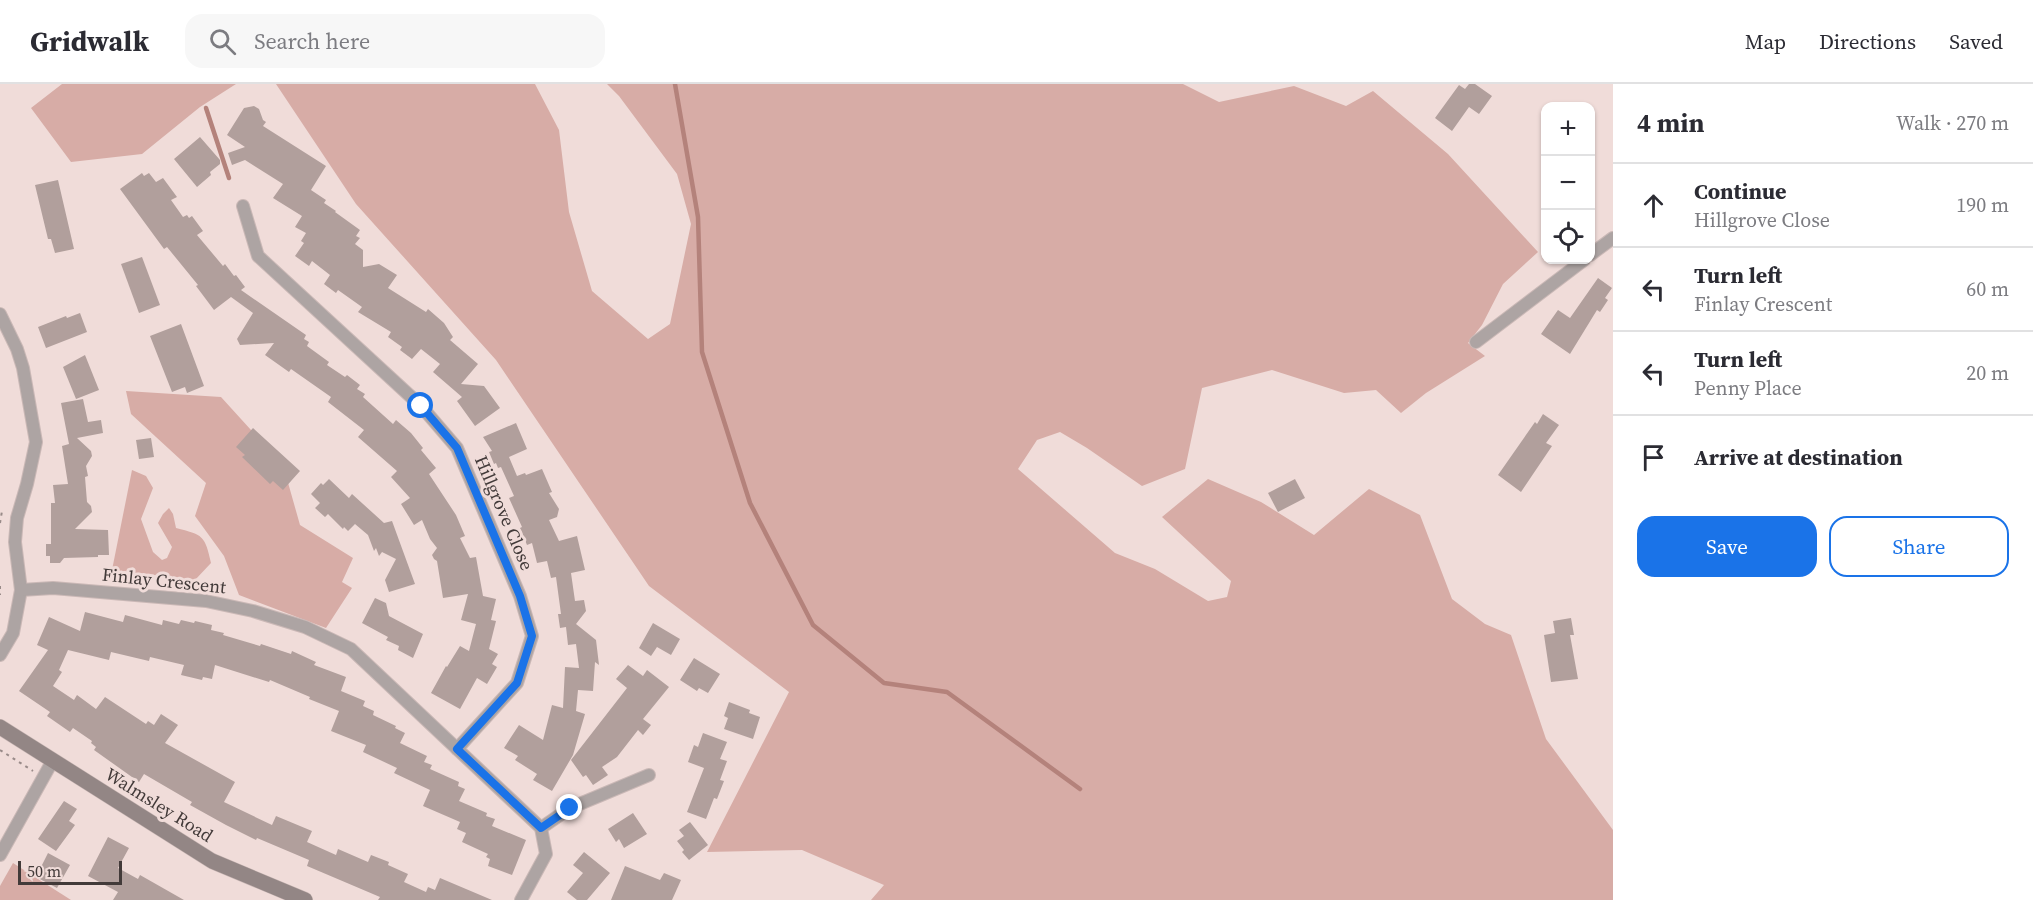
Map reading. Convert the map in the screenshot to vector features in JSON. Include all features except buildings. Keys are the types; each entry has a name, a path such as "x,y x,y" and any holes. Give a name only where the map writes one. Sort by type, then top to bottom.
{"street":[{"name":"Hillgrove Close","path":"243,206 258,256 421,406 457,448 520,596 532,636 517,683 457,749"},
{"path":"1595,251 1613,238"},
{"path":"1476,342 1579,264"},
{"path":"0,314 17,349 23,368 36,442 17,518 15,542 21,590 13,633 0,655"},
{"name":"Finlay Crescent","path":"21,590 53,588 206,601 253,611 305,627 351,649 541,828"},
{"name":"Walmsley Road","path":"0,728 212,861 305,900"},
{"path":"0,855 53,760"},
{"path":"520,900 546,854 541,828 570,808 649,775"}],"path":[{"path":"0,523 2,511"},
{"path":"0,586 0,596"},
{"path":"0,750 43,777"}],"shaded area":[{"path":"62,84 236,84 200,107 142,154 71,162 31,108"},
{"path":"276,84 535,84 559,130 569,212 592,291 648,339 670,324 691,224 677,174 619,96 607,84 1183,84 1219,102 1294,86 1346,106 1373,91 1448,154 1538,252 1503,284 1482,325 1468,343 1485,356 1426,393 1401,413 1376,390 1344,393 1272,370 1202,388 1185,469 1142,486 1060,432 1037,440 1018,469 1115,553 1155,569 1208,601 1227,597 1231,581 1162,517 1208,479 1261,502 1314,535 1369,489 1420,515 1452,599 1485,624 1511,635 1546,739 1613,830 1613,900 871,900 884,885 802,850 707,852 789,692 649,586 496,360 356,204"},
{"path":"126,391 221,397 283,465 300,525 353,558 342,582 352,588 326,628 239,595 224,556 195,516 206,483 131,414"},
{"path":"132,470 146,476 153,488 141,519 153,552 162,560 167,558 172,547 158,523 169,508 176,528 192,532 204,541 211,563 195,580 112,570"},
{"path":"13,863 71,900 0,900 0,886"}],"waterway":[{"path":"675,84 698,217 702,352 750,503 813,625 884,683 947,692 1080,789"},
{"path":"206,108 229,178"}],"route":[{"path":"421,406 457,448 520,596 532,636 517,683 457,749 541,828 570,808"}]}
